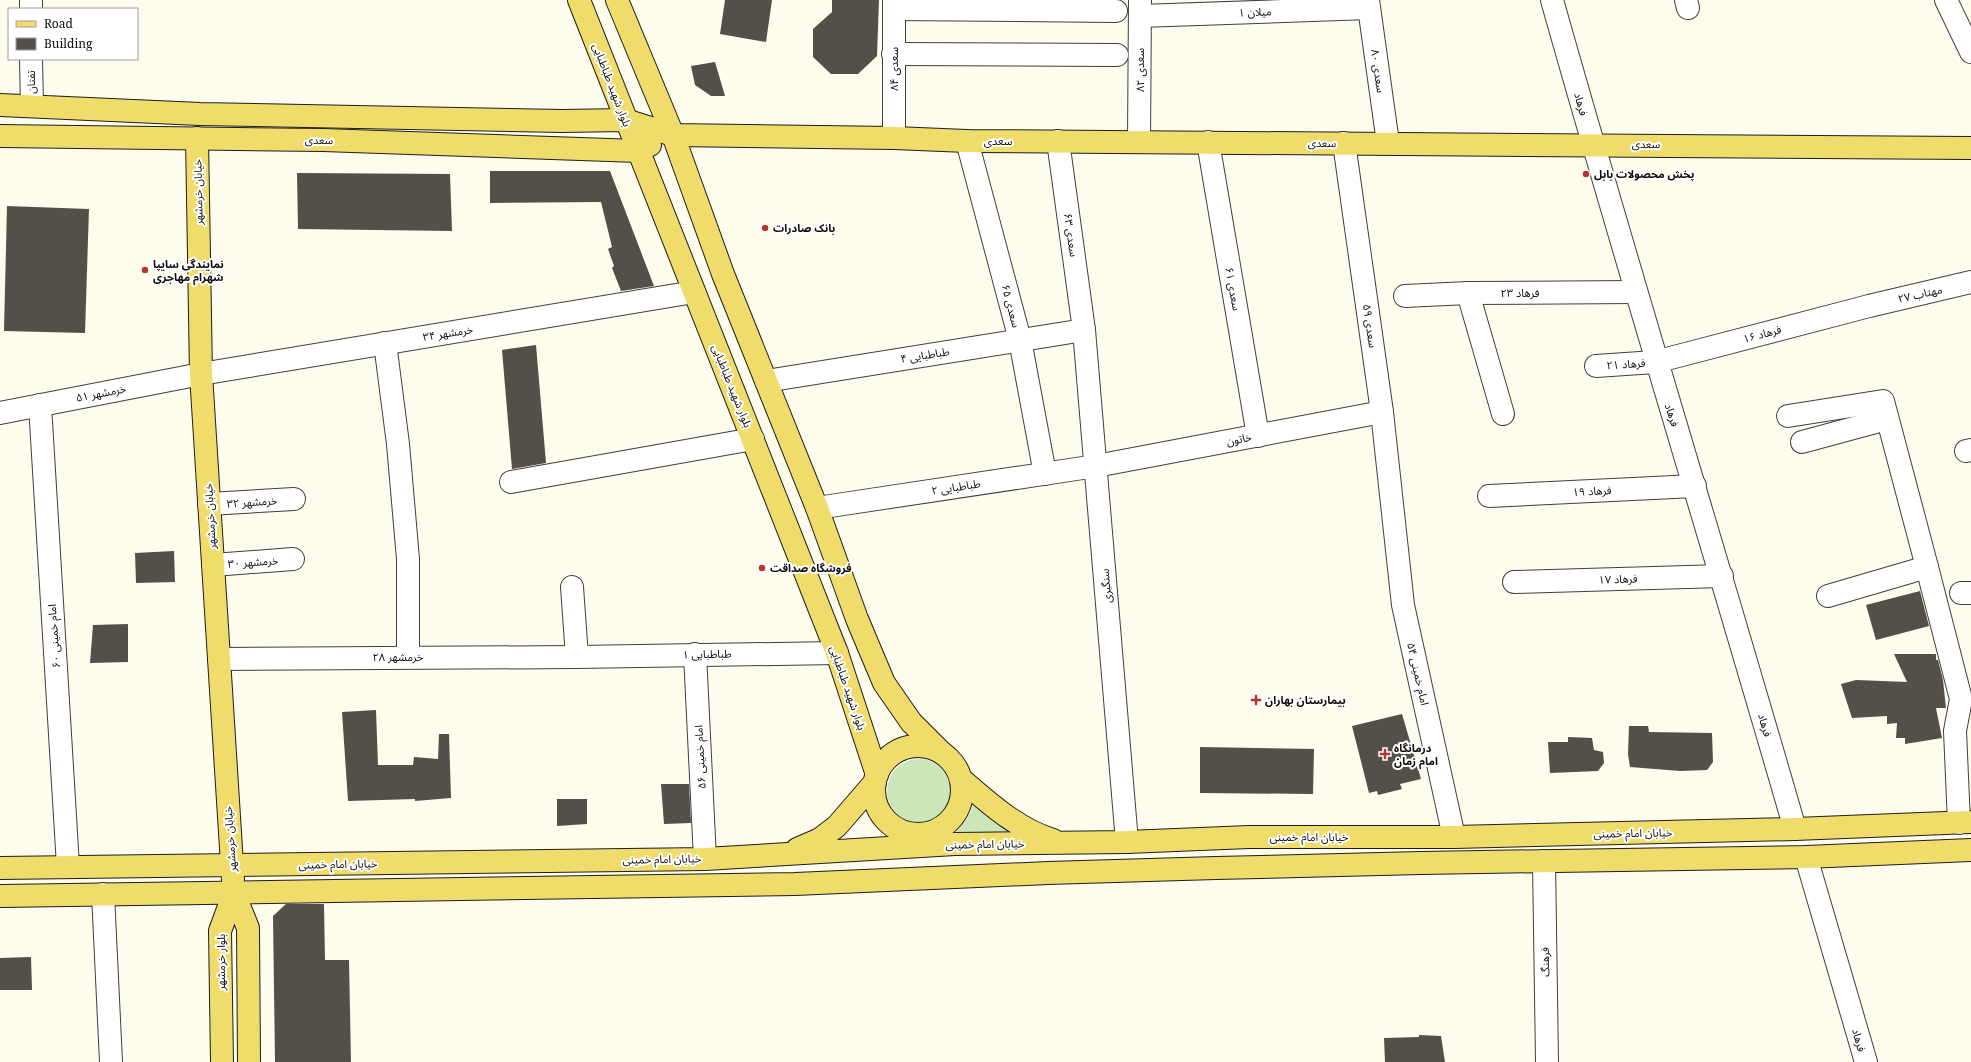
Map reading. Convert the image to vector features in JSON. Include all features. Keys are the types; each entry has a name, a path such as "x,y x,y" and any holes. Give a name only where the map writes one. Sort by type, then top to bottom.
{"main road":[{"name":"بلوار شهید طباطبایی","path":"579,0 625,120 837,653 876,779"},
{"path":"618,0 673,135 723,274 817,508 857,619 884,683 911,722 950,760 961,779 997,810 1036,835 1064,843"},
{"path":"0,105 200,114 592,122 625,120 673,135"},
{"path":"638,150 673,135"},
{"name":"سعدی","path":"673,135 894,138 967,141 1592,144 1971,148"},
{"name":"سعدی","path":"0,136 323,140 638,150"},
{"name":"خیابان خرمشهر","path":"198,138 201,374 231,865 234,893"},
{"path":"787,853 820,839 837,826 876,779 885,762 897,752 912,747 927,747 942,753"},
{"path":"876,779 875,796 879,810 888,821 915,838 955,844 994,861 1048,873"},
{"path":"872,880 915,838 947,822 959,806 962,793 961,779"},
{"name":"خیابان امام خمینی","path":"0,868 705,859 787,853 915,838 955,844 1064,843 1249,837 1454,837 1795,829 1965,822"},
{"path":"0,896 787,884 1048,873 1544,861 1806,857 1971,850"},
{"path":"234,893 248,928 249,1062"},
{"name":"بلوار خرمشهر","path":"222,1062 220,931 234,893"}],"street":[{"name":"فرهاد","path":"1552,0 1592,144 1656,362 1722,576 1795,829"},
{"path":"1946,0 1971,52"},
{"path":"894,4 1116,11"},
{"name":"سعدی ۸۴","path":"894,4 894,138"},
{"name":"میلان ۱","path":"1140,8 1368,4"},
{"name":"سعدی ۸۰","path":"1368,4 1388,143"},
{"name":"سعدی ۸۲","path":"1139,141 1140,8"},
{"path":"893,54 1117,55"},
{"name":"تفتان","path":"31,60 32,106"},
{"name":"سعدی ۶۵","path":"967,141 1020,340 1045,474"},
{"name":"سعدی ۶۳","path":"1058,141 1084,330"},
{"name":"سعدی ۶۱","path":"1208,142 1258,436"},
{"name":"سعدی ۵۹","path":"1344,143 1382,412 1392,509"},
{"name":"مهتاب ۲۷","path":"1869,306 1971,282"},
{"name":"خرمشهر ۳۴","path":"201,374 694,292"},
{"name":"فرهاد ۲۳","path":"1405,296 1468,293 1636,292"},
{"path":"1468,293 1503,414"},
{"name":"فرهاد ۱۶","path":"1656,362 1869,306"},
{"name":"طباطبایی ۴","path":"766,381 1084,330"},
{"name":"سنگبری","path":"1084,330 1127,842"},
{"path":"385,343 398,444 408,559 408,657"},
{"name":"فرهاد ۲۱","path":"1596,366 1656,362"},
{"name":"خرمشهر ۵۱","path":"0,412 201,374"},
{"path":"1788,416 1883,401 1928,567 1961,699 1955,731 1965,822"},
{"name":"امام خمینی ۶۰","path":"40,405 68,866"},
{"name":"خاتون","path":"1096,466 1382,412"},
{"path":"1802,442 1887,419"},
{"path":"511,482 752,439"},
{"name":"طباطبایی ۲","path":"817,508 1096,466"},
{"name":"فرهاد ۱۹","path":"1489,496 1695,486"},
{"name":"خرمشهر ۳۲","path":"209,504 294,499"},
{"name":"امام خمینی ۵۴","path":"1392,509 1403,605 1454,837"},
{"name":"خرمشهر ۳۰","path":"213,565 293,559"},
{"path":"1828,596 1928,567"},
{"name":"فرهاد ۱۷","path":"1514,582 1722,576"},
{"path":"572,586 577,657"},
{"name":"طباطبایی ۱","path":"577,657 837,653"},
{"name":"امام خمینی ۵۶","path":"696,654 705,859"},
{"name":"خرمشهر ۲۸","path":"219,659 577,657"},
{"name":"فرهاد","path":"1806,857 1866,1062"},
{"name":"فرهنگ","path":"1544,861 1547,1062"},
{"path":"103,894 111,1062"}],"green space":[{"path":"913,759 925,759 942,768 949,779 951,791 949,803 942,814 925,823 913,823 901,818 892,809 887,797 887,785 892,773 901,764"},
{"path":"974,798 1018,836 991,840 955,833 968,817"}],"building":[{"path":"725,0 772,0 766,42 720,34"},
{"path":"832,0 879,0 877,56 858,74 831,74 813,57 813,29 832,12"},
{"path":"715,62 725,96 711,96 695,85 691,66"},
{"path":"490,171 610,171 654,286 621,291 612,268 614,266 608,249 612,247 601,202 490,203"},
{"path":"297,173 450,174 452,231 298,229"},
{"path":"7,206 89,209 85,333 4,331"},
{"path":"536,345 546,463 512,469 502,350"},
{"path":"174,551 175,582 136,583 135,553"},
{"path":"1920,591 1929,626 1876,640 1866,605"},
{"path":"128,624 128,662 90,663 93,625"},
{"path":"1894,654 1936,654 1936,660 1938,660 1943,680 1946,708 1936,708 1942,738 1905,744 1905,738 1896,738 1897,723 1887,724 1887,716 1852,718 1841,684 1856,680 1907,682"},
{"path":"376,710 378,765 413,765 414,757 438,759 439,734 449,734 451,798 415,801 415,799 348,801 342,712"},
{"name":"درمانگاه امام زمان","path":"1402,714 1421,779 1400,784 1402,789 1378,795 1377,791 1369,793 1352,726"},
{"path":"1629,726 1648,726 1649,732 1712,733 1713,762 1707,770 1680,771 1630,767 1628,754"},
{"path":"1568,737 1592,738 1594,750 1603,752 1604,763 1598,771 1550,773 1548,742 1568,742"},
{"path":"1200,747 1314,749 1313,794 1200,793"},
{"path":"661,784 689,784 691,823 664,824"},
{"path":"557,799 587,799 587,824 557,826"},
{"path":"286,904 324,904 325,960 349,960 351,1062 275,1062 273,916"},
{"path":"31,957 32,990 0,990 0,958"},
{"path":"1419,1035 1441,1036 1445,1062 1385,1062 1384,1038 1419,1037"}],"place":[{"name":"پخش محصولات بابل","path":"1586,174"},
{"name":"بانک صادرات","path":"765,228"},
{"name":"نمایندگی سایپا شهرام مهاجری","path":"145,270"},
{"name":"فروشگاه صداقت","path":"762,568"},
{"name":"بیمارستان بهاران","path":"1256,700"},
{"name":"درمانگاه امام زمان","path":"1385,754"}]}
